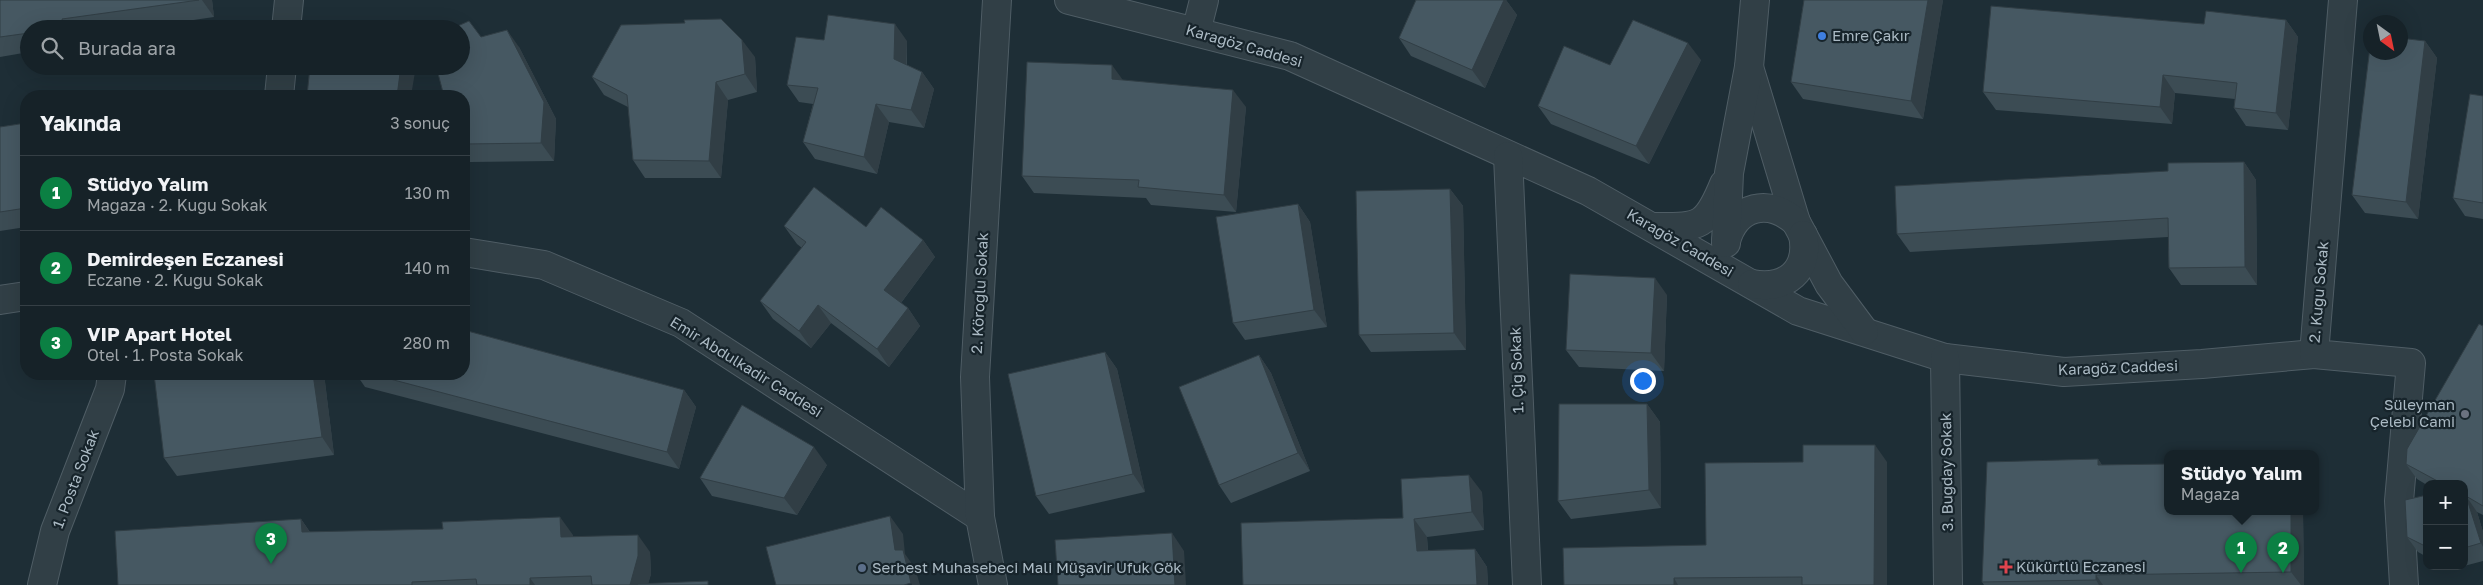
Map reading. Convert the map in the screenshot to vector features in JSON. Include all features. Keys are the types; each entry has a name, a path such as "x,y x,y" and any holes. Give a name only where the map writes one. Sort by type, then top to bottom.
{"street":[{"path":"287,20 289,0"},
{"name":"2. Köroğlu Sokak","path":"994,585 980,517 975,377 997,0"},
{"name":"Karagöz Caddesi","path":"1069,0 1290,56 1588,191 1798,311 1945,358 2064,372 2202,364 2314,354"},
{"path":"1196,32 1204,0"},
{"path":"1749,67 1805,246 1803,259 1798,270 1788,280 1777,285 1764,286 1746,281 1731,268 1726,256 1729,173 1749,67 1755,0"},
{"name":"2. Kuğu Sokak","path":"2343,0 2314,354 2411,363 2399,501 2404,585"},
{"path":"280,90 281,75"},
{"name":"1. Çiğ Sokak","path":"1508,156 1527,585"},
{"path":"1652,228 1690,227 1704,220 1713,211 1729,173"},
{"path":"1726,243 1729,230 1737,219 1747,211 1760,207 1773,208 1786,213 1799,228 1829,284 1864,331"},
{"name":"Emir Abdulkadir Caddesi","path":"470,253 544,265 681,322 980,517"},
{"path":"0,300 20,297"},
{"name":"3. Buğday Sokak","path":"1945,358 1948,585"},
{"name":"1. Posta Sokak","path":"42,585 55,531 110,390 111,380"}],"building":[{"path":"0,0 199,0 62,20 20,20 20,34 0,37"},
{"path":"1416,0 1504,0 1472,70 1399,38"},
{"path":"1804,0 1928,0 1911,101 1791,82"},
{"path":"1991,6 2204,24 2206,11 2286,20 2276,113 2234,108 2237,83 2163,75 2160,107 1983,92"},
{"path":"828,15 895,24 894,59 922,72 911,110 876,104 864,157 803,142 818,88 787,85 796,37 824,40"},
{"path":"721,19 742,40 745,74 716,82 709,161 633,160 627,95 592,77 621,25 685,23 684,20"},
{"path":"1633,20 1688,43 1636,146 1538,106 1564,46 1610,65"},
{"path":"470,22 481,37 507,30 544,102 541,143 470,144 470,90 442,90 438,75 470,75"},
{"path":"2408,39 2425,41 2406,202 2352,195 2368,60 2408,60"},
{"path":"1027,62 1112,65 1112,79 1233,90 1224,195 1138,187 1139,180 1022,176"},
{"path":"309,75 400,75 398,90 308,90"},
{"path":"2470,94 2483,96 2483,203 2453,198"},
{"path":"20,124 20,209 0,212 0,127"},
{"path":"2244,162 2245,267 2169,268 2168,218 1897,234 1895,186 2168,171 2168,163"},
{"path":"814,187 866,227 881,207 923,240 884,290 908,308 877,349 818,305 799,331 760,301 806,242 784,226"},
{"path":"1450,189 1454,333 1359,335 1356,191"},
{"path":"1298,204 1314,310 1233,323 1216,217"},
{"path":"1570,274 1655,278 1651,353 1566,350"},
{"name":"Süleyman Çelebi Cami","path":"2479,324 2483,326 2483,506 2468,497 2468,480 2436,480 2406,464 2407,449"},
{"path":"470,332 684,390 667,452 394,380 470,380"},
{"path":"1105,352 1133,474 1036,496 1008,374"},
{"path":"1259,355 1298,453 1219,485 1179,387"},
{"path":"155,380 314,380 322,437 164,458"},
{"path":"1559,404 1647,404 1649,490 1558,501"},
{"path":"742,405 814,447 784,498 700,478"},
{"path":"1803,445 1875,445 1874,585 1802,585 1802,577 1674,578 1674,585 1564,585 1563,548 1706,545 1705,463 1803,462"},
{"path":"2098,459 2098,465 2164,464 2164,515 2291,515 2291,572 2096,575 2096,580 1982,582 1987,462"},
{"path":"1469,475 1472,512 1414,519 1417,551 1475,549 1477,585 1243,585 1241,523 1403,518 1401,479"},
{"path":"2423,496 2423,545 2407,537 2405,500"},
{"name":"Süleyman Çelebi Cami","path":"2468,502 2481,543 2468,547"},
{"path":"890,516 895,550 903,550 911,583 904,585 776,585 766,547"},
{"path":"560,517 561,537 638,535 638,556 630,585 592,585 591,576 530,578 530,585 477,585 476,579 412,582 412,585 118,585 115,531 301,519 302,532 443,529 442,522"},
{"path":"1172,533 1175,585 1058,585 1055,540"},
{"path":"708,581 708,585 637,585 638,584"}],"place":[{"name":"Emre Çakır","path":"1822,36"},
{"name":"Süleyman Çelebi Cami","path":"2465,414"},
{"name":"VIP Apart Hotel","path":"271,564"},
{"name":"Kükürtlü Eczanesi","path":"2006,567"},
{"name":"Serbest Muhasebeci Mali Müşavir Ufuk Gök","path":"862,568"},
{"name":"Stüdyo Yalım","path":"2241,573"},
{"name":"Demirdeşen Eczanesi","path":"2283,573"}]}
